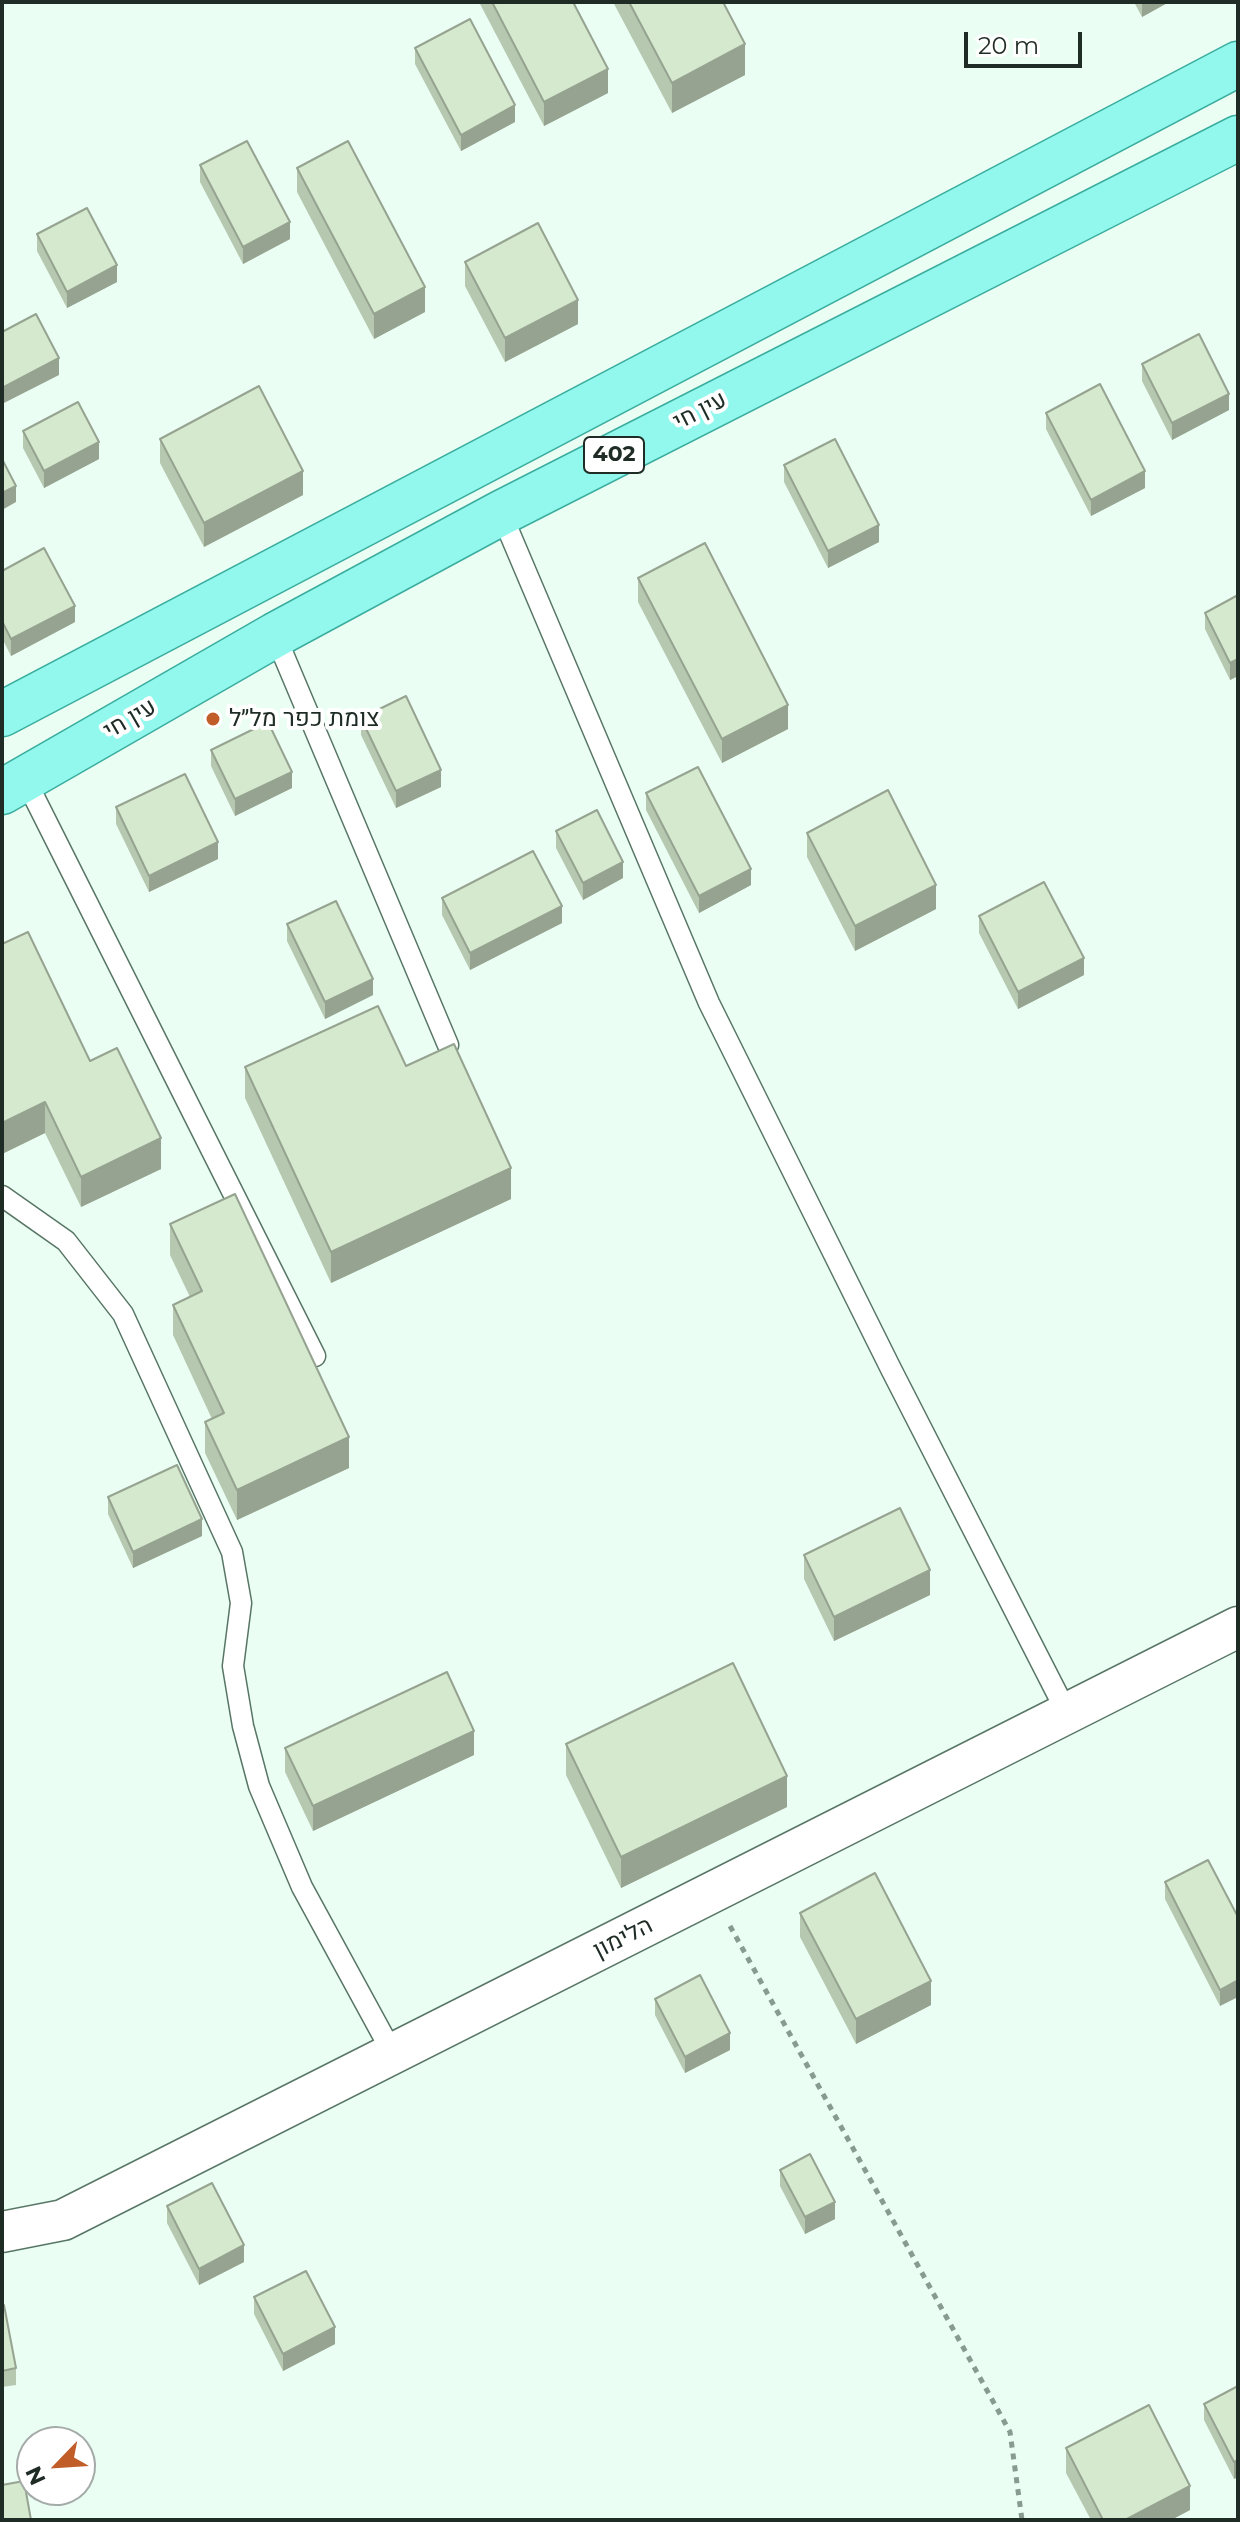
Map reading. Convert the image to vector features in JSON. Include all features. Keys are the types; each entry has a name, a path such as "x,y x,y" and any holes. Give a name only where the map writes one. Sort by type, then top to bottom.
{"main road":[{"name":"402","path":"2,714 1238,64"},
{"name":"עין חי","path":"13,786 275,635 501,513 1238,138"}],"street":[{"name":"הלימון","path":"2,2232 63,2220 1238,1627"}],"lane":[{"path":"501,513 709,1003 1067,1713"},
{"path":"275,635 448,1045"},
{"path":"13,786 315,1356"},
{"path":"2,1196 66,1241 123,1314 232,1552 241,1603 233,1666 243,1726 259,1786 302,1887 393,2054"}],"path":[{"path":"712,1893 1010,2432 1022,2520"}],"building":[{"path":"492,2 573,2 608,69 544,102"},
{"path":"629,2 723,2 745,44 672,83"},
{"path":"470,19 515,105 461,135 415,48"},
{"path":"247,141 290,222 243,247 200,165"},
{"path":"348,141 425,287 374,314 297,168"},
{"path":"87,208 117,265 67,292 37,234"},
{"path":"538,223 578,300 505,338 465,262"},
{"path":"36,314 59,358 2,388 2,332"},
{"path":"1199,334 1229,394 1172,423 1142,364"},
{"path":"1100,384 1145,471 1091,500 1046,413"},
{"path":"259,386 303,471 204,523 160,439"},
{"path":"78,402 99,442 44,471 23,431"},
{"path":"835,439 879,525 828,551 784,465"},
{"path":"2,459 16,486 2,493"},
{"path":"705,543 788,705 722,739 638,578"},
{"path":"44,548 75,606 11,639 2,621 2,571"},
{"path":"1238,595 1238,659 1230,663 1205,613"},
{"path":"406,696 441,770 396,791 361,718"},
{"path":"268,722 292,772 235,799 211,750"},
{"path":"698,767 751,869 699,896 646,793"},
{"path":"185,774 218,842 149,876 116,807"},
{"path":"888,790 936,885 855,926 807,833"},
{"path":"597,810 623,862 583,883 556,831"},
{"path":"533,851 562,906 470,953 442,898"},
{"path":"1044,882 1084,958 1018,992 979,916"},
{"path":"336,901 373,979 325,1002 287,924"},
{"path":"28,932 90,1061 117,1048 161,1138 81,1177 45,1102 2,1123 2,944"},
{"path":"378,1006 406,1066 454,1044 511,1168 331,1252 245,1067"},
{"path":"235,1194 349,1437 237,1490 205,1422 224,1413 173,1305 202,1291 170,1224"},
{"path":"177,1465 202,1519 133,1552 108,1497"},
{"path":"900,1508 930,1570 834,1617 804,1555"},
{"path":"733,1663 787,1776 621,1857 566,1744"},
{"path":"447,1672 474,1731 313,1806 285,1748"},
{"path":"1208,1860 1238,1917 1238,1980 1220,1990 1165,1882"},
{"path":"875,1873 931,1981 856,2019 800,1913"},
{"path":"700,1975 730,2033 685,2057 655,1999"},
{"path":"810,2154 835,2202 805,2217 780,2170"},
{"path":"212,2183 244,2245 199,2269 167,2206"},
{"path":"306,2271 335,2327 283,2354 254,2297"},
{"path":"2,2305 16,2368 2,2371"},
{"path":"1238,2386 1238,2460 1234,2462 1204,2404"},
{"path":"1149,2405 1190,2486 1125,2520 1103,2520 1066,2448"},
{"path":"16,2482 16,2506 28,2506 31,2520 2,2520 2,2485"}],"place":[{"name":"צומת כפר מל״ל","path":"213,719"}]}
